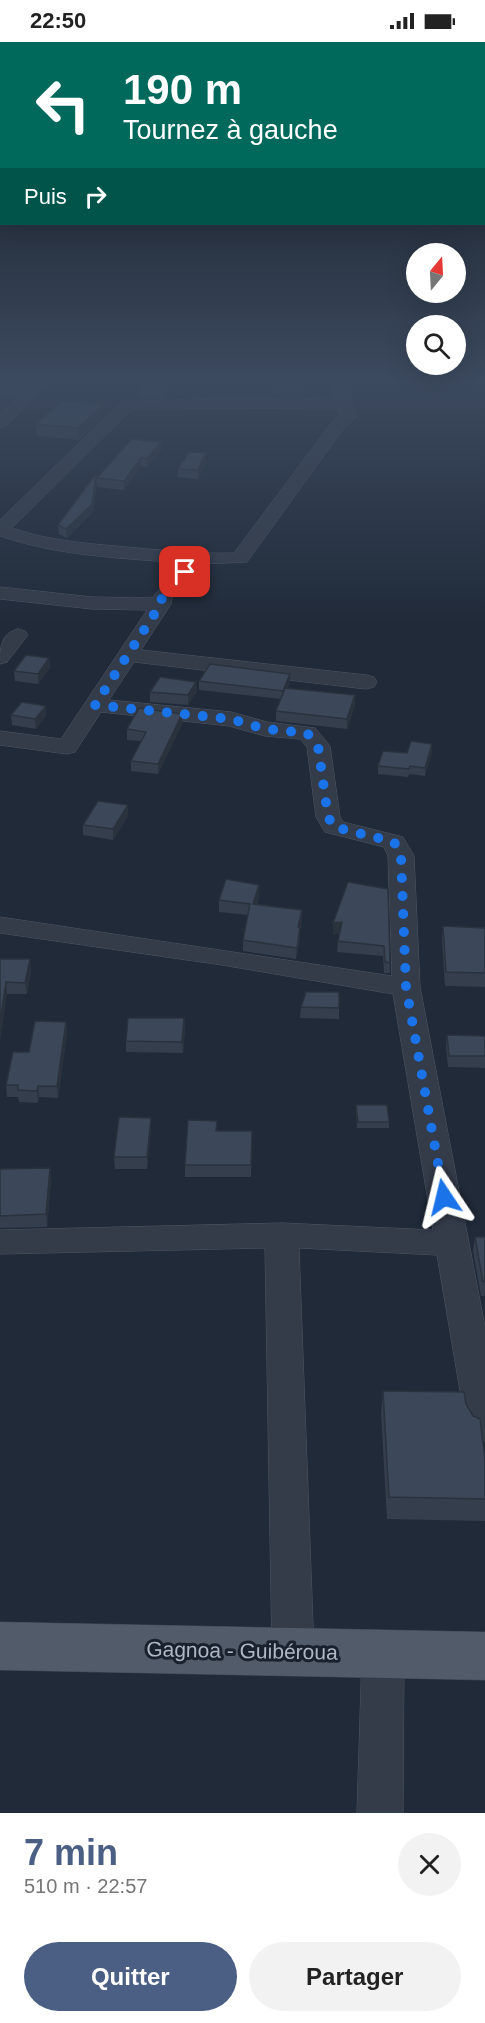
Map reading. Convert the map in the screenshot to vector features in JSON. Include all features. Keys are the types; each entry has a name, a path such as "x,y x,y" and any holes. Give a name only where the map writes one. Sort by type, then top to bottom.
{"main road":[{"name":"Gagnoa - Guibéroua","path":"0,1646 485,1656"}],"street":[{"path":"71,461 0,530 20,538 81,548 196,559 240,558 312,461"},
{"path":"0,738 67,747 161,604 162,597 196,559"},
{"path":"0,593 92,603 161,604"},
{"path":"0,658 18,635"},
{"path":"128,656 366,682"},
{"path":"95,705 231,719 265,729 307,733 318,746 328,817 334,827 394,842 401,856 406,987 485,1426"},
{"path":"0,925 222,957 406,987"},
{"path":"0,1242 282,1235 452,1243"},
{"path":"282,1235 293,1652"},
{"path":"380,1813 383,1654"}],"building":[{"path":"113,461 139,461 124,481 97,478"},
{"path":"183,461 202,461 198,470 178,469"},
{"path":"96,474 92,504 66,529 58,525"},
{"path":"26,655 49,658 38,674 14,671"},
{"path":"210,664 290,674 283,691 199,681"},
{"path":"160,677 196,682 188,695 150,692"},
{"path":"285,688 355,695 347,719 276,711"},
{"path":"22,702 46,706 35,719 11,715"},
{"path":"139,708 182,714 158,764 131,761 146,732 127,729"},
{"path":"411,741 432,744 425,768 378,766 383,751 407,753"},
{"path":"98,801 128,805 113,829 83,825"},
{"path":"226,879 259,885 253,904 302,910 297,948 243,940 250,904 219,900"},
{"path":"348,882 388,889 390,963 385,962 384,946 338,941 342,922 333,923"},
{"path":"443,926 485,928 485,973 446,972"},
{"path":"0,959 30,959 25,983 6,982 0,1023"},
{"path":"306,992 339,992 339,1008 301,1007"},
{"path":"128,1018 184,1018 182,1042 126,1041"},
{"path":"35,1021 66,1022 57,1086 38,1086 37,1091 18,1090 18,1085 6,1085 13,1052 29,1052"},
{"path":"447,1035 485,1036 485,1056 449,1056"},
{"path":"356,1105 387,1105 389,1122 358,1122"},
{"path":"119,1117 151,1118 147,1157 114,1157"},
{"path":"188,1120 217,1121 216,1131 252,1131 251,1165 185,1165"},
{"path":"50,1168 46,1214 0,1216 0,1169"},
{"path":"475,1237 485,1237 485,1282 483,1282"},
{"path":"383,1391 464,1392 466,1404 473,1416 480,1419 485,1459 485,1499 389,1497"}],"route":[{"path":"185,572 162,597 161,604 95,705 231,719 265,729 307,733 318,746 328,817 334,827 394,842 401,856 406,987 444,1197"}]}
